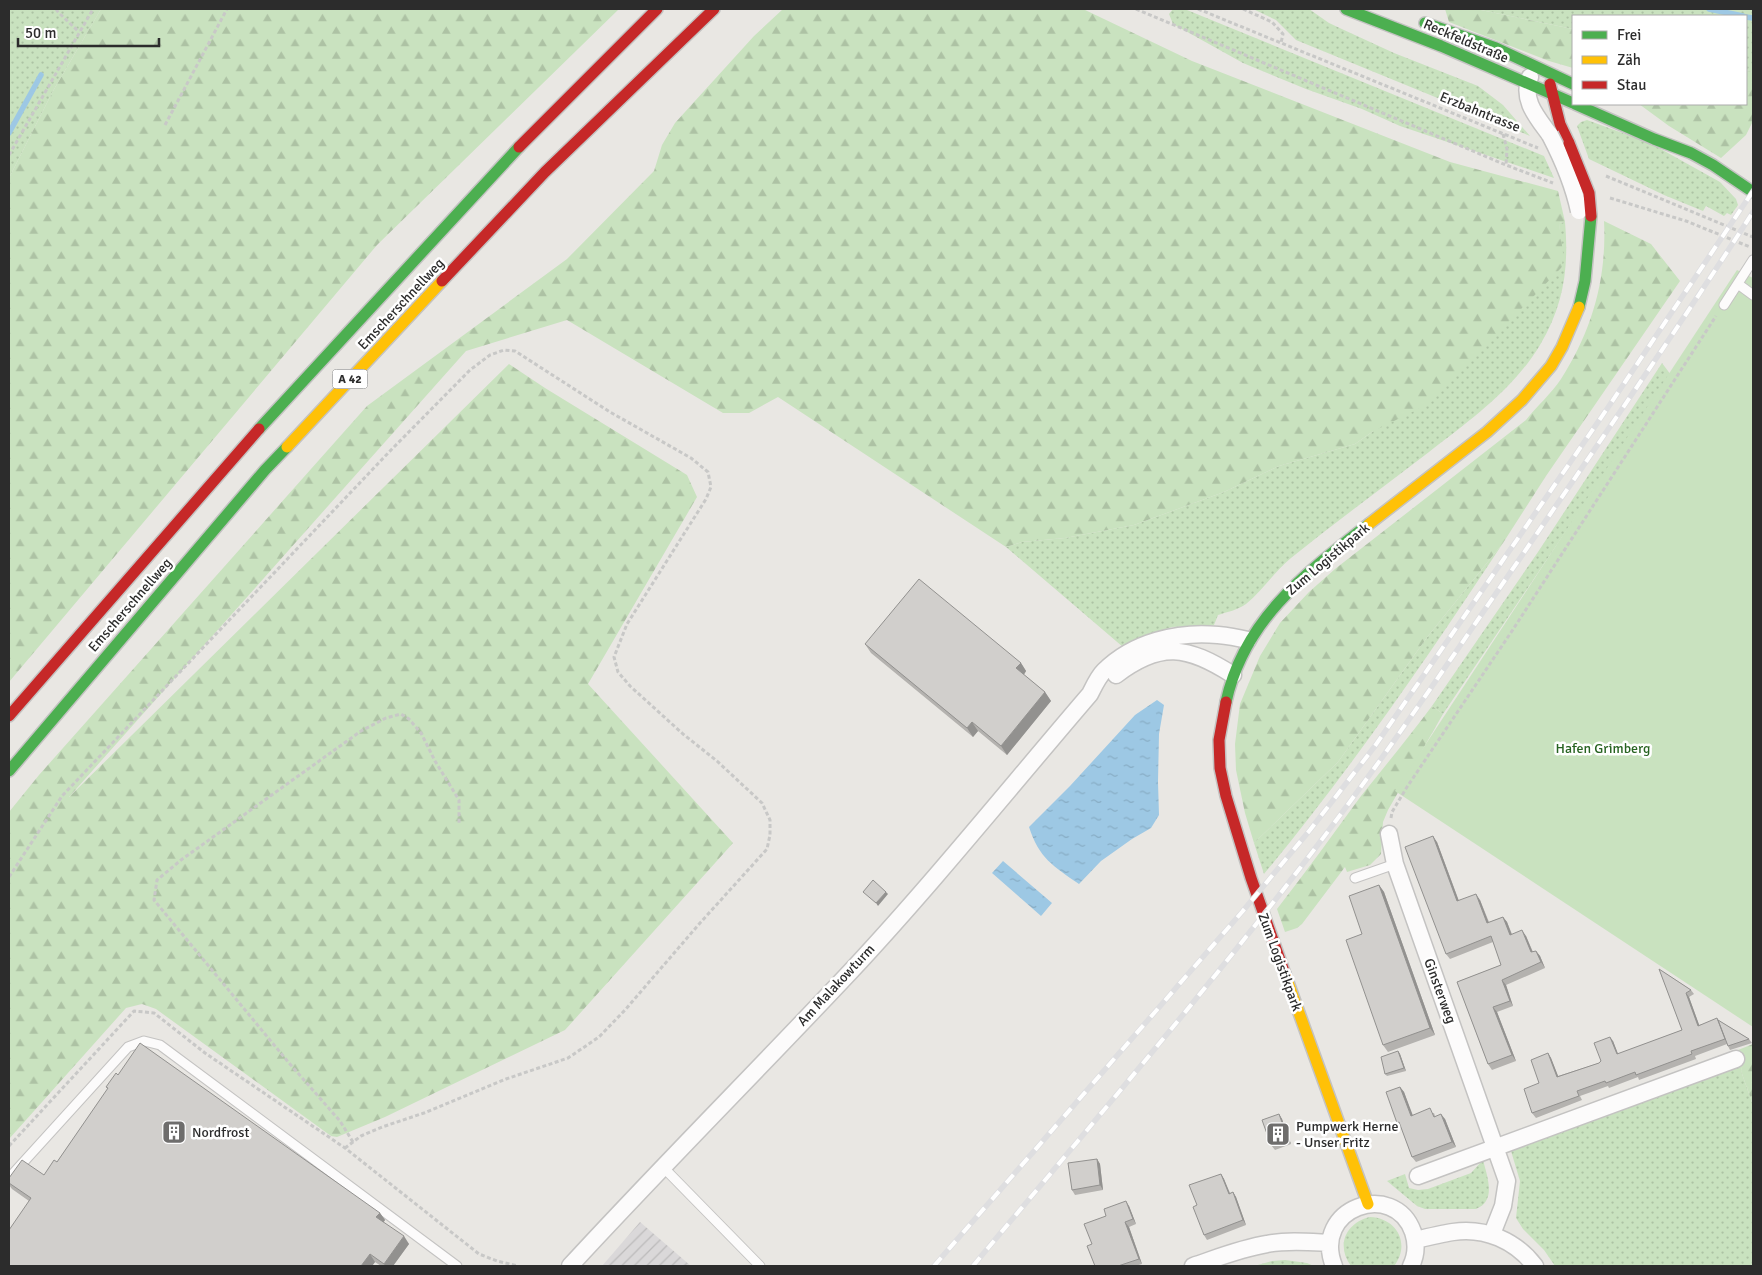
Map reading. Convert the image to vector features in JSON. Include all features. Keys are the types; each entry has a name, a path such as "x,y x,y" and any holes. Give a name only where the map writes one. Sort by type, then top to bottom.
{"main road":[{"name":"Emscherschnellweg","path":"9,716 268,420 509,157 656,9"},
{"name":"Emscherschnellweg","path":"9,771 265,470 545,172 714,9"},
{"name":"Reckfeldstraße","path":"1346,9 1441,46 1572,102"},
{"name":"Reckfeldstraße","path":"1413,19 1496,48 1572,84"},
{"name":"Zum Logistikpark","path":"1368,1204 1228,810 1219,740 1224,709 1233,675 1248,640 1261,621 1292,586 1315,566 1487,432 1508,413 1542,379 1563,345 1581,300 1587,267 1587,231 1591,216 1589,193 1560,124 1552,94 1540,70"},
{"name":"Reckfeldstraße","path":"1578,105 1654,139 1691,152"},
{"name":"Reckfeldstraße","path":"1656,127 1749,189"}],"street":[{"name":"Zum Logistikpark","path":"1540,70 1528,84 1530,108 1550,135 1565,165 1587,231"},
{"name":"Am Malakowturm","path":"570,1266 662,1166 852,970 917,897 1090,694 1102,672 1133,650 1158,640 1187,635 1218,635 1248,640"},
{"name":"Am Malakowturm","path":"1090,694 1129,665 1145,657 1168,651 1184,652 1216,664 1233,675"},
{"name":"Ginsterweg","path":"1389,834 1395,864 1507,1181 1504,1206 1492,1234"},
{"path":"1418,1176 1736,1059"},
{"path":"1334,1266 1330,1255 1332,1232 1342,1217 1356,1207 1368,1204 1384,1206 1398,1212 1406,1220 1415,1240 1416,1251 1411,1266"},
{"path":"1415,1240 1454,1232 1472,1231 1492,1234 1515,1246 1535,1266"},
{"path":"1193,1266 1241,1250 1268,1244 1330,1243"}],"lane":[{"path":"1724,305 1753,260"},
{"path":"1738,284 1753,295"},
{"path":"1355,878 1395,864"},
{"path":"9,1178 128,1047 144,1040 160,1045 456,1266"},
{"path":"662,1166 760,1266"}],"path":[{"path":"56,9 79,32"},
{"path":"9,155 92,9"},
{"path":"165,125 227,9"},
{"path":"1136,9 1545,180"},
{"name":"Erzbahntrasse","path":"1198,9 1539,149"},
{"path":"1243,9 1272,22 1283,34 1281,43"},
{"path":"1503,134 1507,149 1506,165"},
{"path":"1602,175 1753,237"},
{"path":"1605,196 1686,221 1753,248"},
{"path":"1398,801 1724,305"},
{"path":"9,877 62,796 392,450 470,370 490,355 504,350 515,352 610,412 691,458 708,472 712,487 627,624 614,657 618,672 630,686 683,734 717,761 762,803 770,820 770,835 767,849 599,1037 568,1058 506,1079 424,1113 382,1127 345,1148"},
{"path":"353,1142 340,1121 289,1063 154,900 157,880 180,860 361,732 386,718 401,714 409,719 421,733 435,761 459,800 459,825"},
{"path":"9,1146 134,1011 154,1013 205,1053 345,1148 479,1254 518,1266"}],"shaded area":[{"path":"640,1222 691,1266 602,1266"}],"green space":[{"path":"9,9 101,9 53,91 9,178"},
{"path":"101,9 619,9 377,245 9,682 9,178 53,91"},
{"path":"783,9 1083,9 1192,61 1450,162 1558,191 1565,222 1559,223 1563,253 1562,267 1430,403 1372,432 1355,444 1279,466 1224,492 1134,525 1065,538 1022,542 1006,547 778,397 749,413 723,413 567,320 466,351 69,797 509,364 687,475 697,497 588,684 733,843 565,1030 385,1117 337,1137 331,1136 156,1009 142,1004 126,1008 9,1139 9,812 39,775 367,406 567,259 654,171 662,145 675,123 754,36"},
{"path":"1173,9 1187,10 1544,156 1554,178 1400,126 1362,109 1306,89 1243,63 1173,24 1169,14"},
{"path":"1253,9 1309,9 1329,23 1394,53 1478,86 1503,105 1530,136 1296,40 1276,20"},
{"path":"1445,9 1476,9 1572,29 1572,68 1549,61 1449,22"},
{"path":"1476,9 1753,9 1753,72 1747,70 1747,15 1572,15 1572,29"},
{"path":"1747,70 1753,72 1753,121 1746,135 1721,158 1669,126 1640,105 1747,105"},
{"path":"1587,120 1650,143 1720,182 1736,199 1738,205 1731,215 1727,213 1724,216 1706,206 1703,211 1664,195 1589,159 1577,126"},
{"path":"1604,221 1651,244 1680,281 1546,476 1503,543 1428,636 1338,762 1254,843 1245,813 1236,770 1235,744 1240,704 1260,656 1280,623 1309,592 1335,569 1526,420 1561,379 1581,342 1595,303 1603,263"},
{"path":"1565,222 1566,255 1560,300 1555,315 1540,345 1517,376 1475,416 1291,558 1246,604 1218,615 1214,625 1172,627 1140,638 1123,647 1006,547 1022,542 1065,538 1134,525 1224,492 1279,466 1355,444 1372,432 1562,267 1559,223"},
{"name":"Hafen Grimberg","path":"1737,270 1753,278 1753,1027 1395,791"},
{"path":"1662,363 1671,375 1443,714 1432,706 1538,552"},
{"path":"1503,543 1388,712 1328,794 1264,874 1254,843 1338,762 1428,636"},
{"path":"1432,706 1443,714 1388,810 1383,822 1381,854 1370,865 1347,872 1345,867 1302,924 1285,932 1277,909 1361,796"},
{"path":"1753,1044 1753,1105 1741,1071 1743,1063 1738,1050"},
{"path":"1743,1063 1741,1071 1753,1105 1753,1266 1555,1266 1544,1250 1523,1229 1516,1218 1520,1181 1511,1151 1514,1147"},
{"path":"1483,1160 1488,1180 1488,1194 1487,1200 1476,1209 1425,1209 1417,1206 1387,1181 1405,1174 1409,1188 1418,1190 1428,1189 1471,1173"},
{"path":"1370,1217 1388,1222 1398,1234 1401,1241 1401,1249 1399,1258 1394,1266 1351,1266 1346,1258 1344,1243 1349,1230 1354,1224"},
{"path":"1285,1260 1307,1263 1314,1266 1254,1266 1272,1261"}],"water":[{"path":"1157,700 1164,705 1159,734 1159,815 1151,828 1101,861 1079,884 1042,854 1029,827 1070,786 1135,715"},
{"path":"1003,861 1052,903 1041,916 992,873"}],"building":[{"path":"919,579 1021,663 1016,668 1045,692 1001,746 972,722 967,728 865,644"},
{"path":"1433,836 1457,901 1476,894 1487,923 1503,917 1510,935 1522,930 1531,952 1536,951 1541,962 1502,980 1510,1001 1493,1007 1512,1055 1488,1064 1457,982 1501,965 1491,936 1446,954 1405,847"},
{"path":"873,880 886,892 876,903 863,892"},
{"path":"1379,885 1430,1028 1383,1045 1346,940 1362,934 1349,896"},
{"path":"1659,969 1691,990 1686,993 1698,1026 1717,1018 1725,1039 1691,1051 1692,1054 1636,1075 1635,1072 1577,1091 1579,1096 1532,1113 1524,1089 1539,1083 1531,1060 1548,1053 1557,1077 1599,1063 1601,1061 1594,1043 1610,1037 1617,1054 1682,1030"},
{"path":"1718,1020 1749,1039 1728,1046"},
{"name":"Nordfrost","path":"140,1043 380,1213 376,1217 404,1236 384,1264 370,1254 361,1266 9,1266 9,1230 31,1198 9,1183 9,1178 22,1160 44,1175 54,1160 57,1162 108,1088 106,1087 116,1073 118,1075"},
{"path":"1398,1051 1404,1068 1385,1074 1381,1057"},
{"path":"1400,1087 1411,1116 1430,1108 1434,1117 1441,1114 1452,1142 1412,1157 1386,1092"},
{"path":"1279,1114 1288,1139 1271,1145 1262,1120"},
{"path":"1097,1159 1100,1185 1072,1190 1068,1163"},
{"path":"1221,1174 1229,1194 1233,1192 1243,1220 1204,1235 1193,1207 1197,1205 1189,1185"},
{"path":"1126,1201 1133,1219 1125,1222 1139,1259 1118,1266 1095,1266 1087,1246 1092,1244 1084,1224 1106,1216 1104,1209"}],"waterway":[{"path":"1709,9 1738,15"},
{"path":"1747,17 1753,18"},
{"path":"9,133 41,75"}],"railway":[{"path":"934,1266 1242,912 1310,830 1375,746 1609,406 1753,191"},
{"path":"973,1266 1192,1003 1348,805 1430,690 1536,535 1673,334 1753,212"}],"traffic: fast":[{"path":"1346,9 1441,46 1572,103"},
{"path":"1425,23 1496,48 1572,84"},
{"path":"1577,105 1691,153 1713,165 1753,192"},
{"path":"259,429 519,147"},
{"path":"1579,307 1585,281 1591,216"},
{"path":"9,771 265,470 287,447"},
{"path":"1226,702 1235,673 1247,646 1263,622 1301,580 1369,524"}],"traffic: slow":[{"path":"287,447 442,281"},
{"path":"1369,524 1487,432 1522,400 1551,366 1562,347 1579,307"},
{"path":"1285,974 1368,1204"}],"traffic: jam":[{"path":"519,147 657,9"},
{"path":"442,281 545,172 714,9"},
{"path":"1550,84 1560,124 1569,143"},
{"path":"1569,143 1589,193 1591,216"},
{"path":"9,716 259,429"},
{"path":"1226,702 1219,740 1220,768 1226,796 1251,878 1285,974"}],"place":[{"name":"Nordfrost","path":"174,1132"},
{"name":"Pumpwerk Herne - Unser Fritz","path":"1278,1134"}]}
